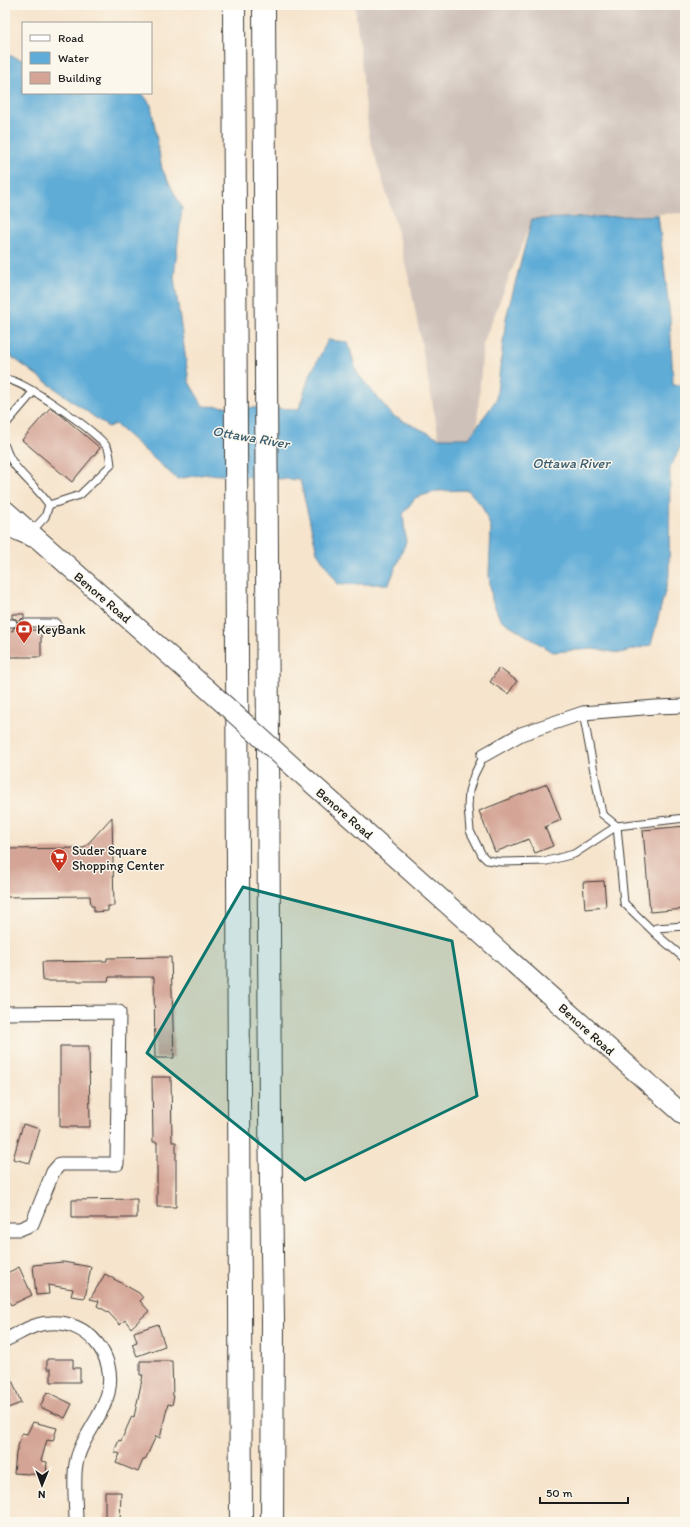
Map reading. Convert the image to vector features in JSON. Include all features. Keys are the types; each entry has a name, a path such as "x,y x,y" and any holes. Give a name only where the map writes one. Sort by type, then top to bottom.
{"highway":[{"path":"234,5 241,1522"},
{"path":"264,5 270,1116 273,1320 272,1522"}],"main road":[{"path":"5,497 25,532"},
{"name":"Benore Road","path":"5,510 25,532 205,687 685,1116"}],"street":[{"path":"484,755 522,734 583,714 655,706 685,706"},
{"path":"5,1013 119,1012 118,1164 60,1164 50,1178 32,1224 20,1229 5,1229"},
{"path":"5,1340 38,1325 61,1323 90,1335 103,1351 107,1361 110,1381 106,1402 81,1448 76,1465 76,1522"}],"lane":[{"path":"5,379 11,379 34,391 84,424 108,448 111,465 80,495 49,505"},
{"path":"5,425 34,391"},
{"path":"5,446 8,455 23,476 43,495 49,505 45,517 25,532"},
{"path":"24,623 57,623"},
{"path":"583,714 602,814 617,826 624,903 657,935 685,959"},
{"path":"484,755 474,775 469,791 468,807 470,831 482,855 487,860 501,862 547,861 574,854 617,826 685,818"},
{"path":"657,935 656,928 685,926"}],"highlighted area":[{"path":"243,887 452,941 477,1096 305,1180 147,1053"}],"shaded area":[{"path":"355,5 685,5 685,213 532,219 483,344 477,426 469,438 439,438 411,288 395,222 369,136"}],"water":[{"name":"Ottawa River","path":"5,54 22,60 22,94 143,94 151,105 162,169 182,208 174,277 189,382 203,406 299,409 309,377 328,340 348,342 357,373 393,416 439,438 469,438 496,400 506,318 532,219 658,215 670,317 673,385 685,385 685,444 682,444 670,468 669,576 651,645 620,653 592,649 552,652 500,619 492,600 489,575 491,528 482,506 468,490 437,491 415,498 403,514 406,542 389,584 338,584 317,552 300,480 206,474 177,479 115,424 108,427 5,352"}],"building":[{"path":"50,408 61,415 100,448 72,482 22,440"},
{"name":"KeyBank","path":"12,614 24,614 24,618 21,619 19,623 23,630 41,630 41,657 8,657 8,630 13,631 13,628 16,627 18,623 16,619 12,618"},
{"path":"499,668 517,681 508,694 490,682"},
{"path":"547,784 561,820 545,827 553,846 535,853 529,839 495,852 479,811"},
{"name":"Suder Square Shopping Center","path":"112,817 114,906 108,906 108,911 94,912 94,906 91,906 90,896 5,897 5,849 84,848"},
{"path":"685,826 685,909 650,912 643,830"},
{"path":"604,881 606,907 585,909 583,882"},
{"path":"171,957 174,1058 155,1058 154,977 109,977 108,981 43,981 42,962 107,961 107,958"},
{"path":"60,1046 89,1046 90,1127 60,1127"},
{"path":"152,1077 171,1077 172,1142 176,1142 176,1207 157,1207 157,1142 153,1142"},
{"path":"23,1124 40,1129 30,1163 13,1159"},
{"path":"137,1199 137,1218 72,1218 72,1200"},
{"path":"63,1262 91,1267 85,1298 71,1296 73,1289 48,1285 49,1294 36,1295 33,1265"},
{"path":"19,1267 32,1295 11,1305 5,1292 5,1274"},
{"path":"105,1274 139,1293 143,1298 140,1301 149,1311 131,1328 125,1320 120,1325 108,1312 97,1306 99,1301 90,1299"},
{"path":"158,1324 165,1346 137,1356 132,1344 137,1342 134,1332"},
{"path":"47,1359 73,1359 73,1368 80,1368 80,1382 51,1382 51,1369 47,1369"},
{"path":"140,1361 172,1361 174,1396 172,1405 168,1404 160,1438 156,1436 138,1472 116,1463 120,1454 114,1452 119,1440 121,1441 132,1416 134,1417 143,1375 140,1375"},
{"path":"5,1362 21,1403 5,1409"},
{"path":"47,1392 72,1404 65,1418 40,1407"},
{"path":"33,1422 57,1428 53,1441 47,1440 41,1461 47,1462 46,1475 14,1473 16,1453 22,1433 27,1434"},
{"path":"105,1492 121,1492 120,1522 105,1522"}],"place":[{"name":"KeyBank","path":"24,644"},
{"name":"Suder Square Shopping Center","path":"59,872"}]}
